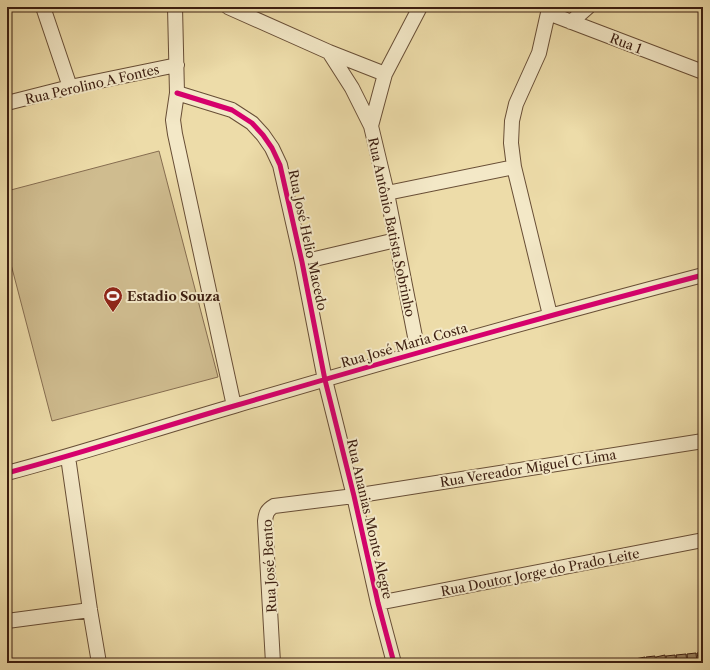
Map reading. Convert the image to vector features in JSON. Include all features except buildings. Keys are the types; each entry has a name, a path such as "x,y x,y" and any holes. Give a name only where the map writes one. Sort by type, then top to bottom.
{"street":[{"path":"43,7 70,87"},
{"path":"175,7 177,65 177,93 173,120 175,134 234,406"},
{"path":"228,7 329,52 386,74"},
{"path":"371,126 386,74 420,7"},
{"path":"570,22 588,7"},
{"path":"548,10 539,53 516,104 512,121 511,143 514,167 550,315"},
{"name":"Rua 1","path":"548,10 570,22 703,72"},
{"name":"Rua Antônio Batista Sobrinho","path":"329,52 352,88 371,126 387,194 418,352"},
{"name":"Rua Perolino A Fontes","path":"7,103 70,87 177,65"},
{"name":"Rua José Helio Macedo","path":"177,93 232,110 252,123 272,148 280,165 302,262 325,380"},
{"path":"387,194 514,167"},
{"path":"302,262 396,240"},
{"name":"Rua José Maria Costa","path":"7,473 68,457 418,352 550,315 703,275"},
{"name":"Rua Ananias Monte Alegre","path":"325,380 354,496 378,603 394,663"},
{"name":"Rua Vereador Miguel C Lima","path":"354,496 703,441"},
{"path":"68,457 99,663"},
{"name":"Rua José Bento","path":"273,663 266,513 268,509 274,506 354,496"},
{"name":"Rua Doutor Jorge do Prado Leite","path":"378,603 703,540"},
{"path":"7,621 90,610"}],"shaded area":[{"name":"Estadio Souza","path":"159,151 218,377 52,421 7,249 7,191"}],"cycle path":[{"path":"177,93 232,110 252,123 272,148 280,165 302,262 325,380 354,496 378,603 394,663"},
{"path":"7,473 410,355 703,275"}],"place":[{"name":"Estadio Souza","path":"113,313"}]}
